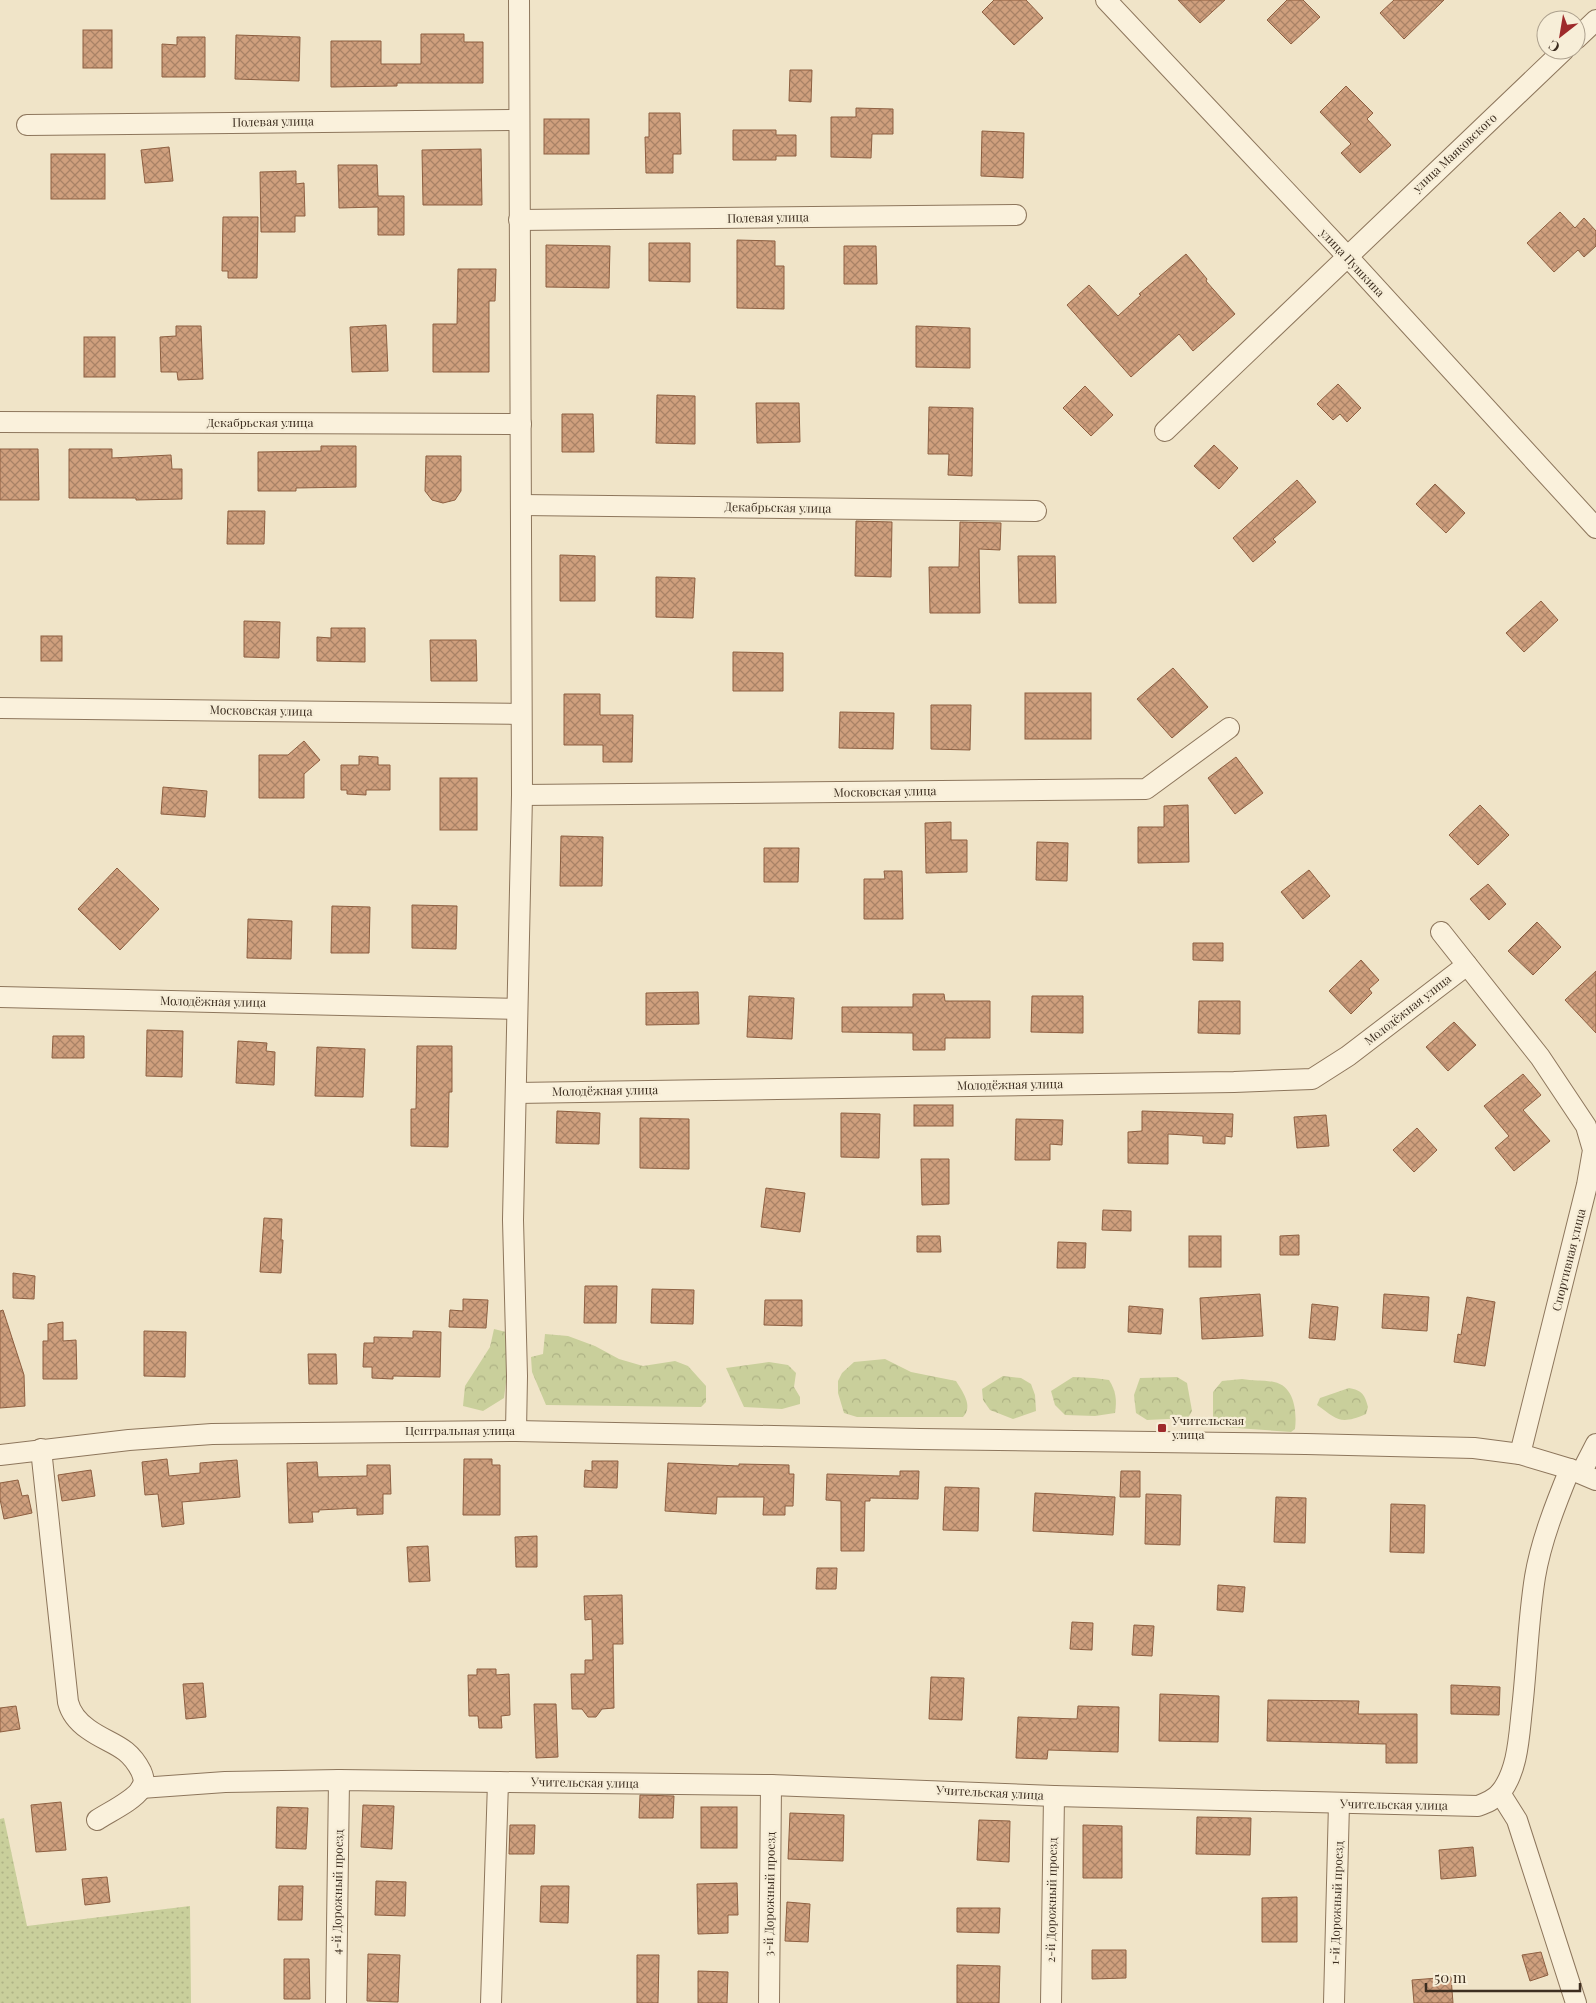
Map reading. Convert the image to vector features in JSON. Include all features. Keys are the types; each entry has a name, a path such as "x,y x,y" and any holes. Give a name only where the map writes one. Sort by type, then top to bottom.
{"street":[{"path":"516,1431 517,1376 513,1220 522,795 519,0"},
{"name":"улица Пушкина","path":"1106,0 1346,256 1596,528"},
{"path":"1586,30 1596,20"},
{"name":"улица Маяковского","path":"1165,431 1346,256 1553,60"},
{"name":"Полевая улица","path":"26,125 519,120"},
{"name":"Полевая улица","path":"519,220 1016,215"},
{"name":"Декабрьская улица","path":"0,422 521,424"},
{"name":"Декабрьская улица","path":"521,505 1036,511"},
{"name":"Московская улица","path":"0,708 521,714"},
{"name":"Московская улица","path":"522,795 1146,789 1228,728"},
{"name":"Спортивная улица","path":"1441,932 1545,1065 1586,1126 1593,1150 1587,1185 1520,1454"},
{"name":"Молодёжная улица","path":"516,1093 1312,1079 1348,1056 1467,965"},
{"name":"Молодёжная улица","path":"0,997 516,1009"},
{"name":"Центральная улица","path":"0,1455 129,1440 244,1433 516,1431 1377,1445 1474,1448 1520,1454"},
{"path":"1576,2003 1517,1820 1500,1793 1508,1780 1520,1730 1535,1577 1542,1548 1596,1444"},
{"path":"41,1449 70,1711 89,1730 114,1743 133,1758 143,1776 144,1782 136,1794 96,1820"},
{"path":"1520,1454 1582,1474"},
{"name":"Учительская улица","path":"141,1788 225,1782 339,1780 498,1782 771,1786 1054,1796 1478,1806 1492,1801 1500,1793"},
{"name":"4-й Дорожный проезд","path":"336,2003 339,1780"},
{"path":"491,2003 498,1782"},
{"name":"3-й Дорожный проезд","path":"769,2003 771,1786"},
{"name":"2-й Дорожный проезд","path":"1051,2003 1054,1796"},
{"name":"1-й Дорожный проезд","path":"1334,2003 1339,1804"}],"green space":[{"path":"494,1329 506,1332 508,1366 504,1398 483,1411 463,1406 465,1386 490,1347"},
{"path":"545,1334 568,1336 595,1346 619,1359 643,1366 675,1361 688,1366 706,1386 706,1402 701,1407 546,1405 532,1372 531,1357 543,1354"},
{"path":"885,1359 911,1372 956,1381 966,1399 966,1413 963,1417 857,1417 844,1413 838,1393 838,1381 842,1373 854,1362"},
{"path":"769,1362 788,1365 796,1373 794,1387 800,1397 800,1404 782,1409 744,1407 726,1368"},
{"path":"1003,1376 1021,1378 1031,1384 1035,1395 1036,1411 1013,1419 990,1410 983,1400 982,1389"},
{"path":"1073,1377 1109,1380 1115,1396 1115,1413 1095,1416 1065,1415 1055,1405 1051,1391"},
{"path":"1177,1377 1187,1383 1192,1411 1188,1418 1147,1420 1136,1413 1134,1395 1140,1378"},
{"path":"1242,1379 1274,1382 1286,1389 1295,1408 1295,1429 1291,1432 1222,1427 1213,1421 1213,1392 1222,1381"},
{"path":"1349,1388 1357,1390 1366,1399 1368,1407 1366,1414 1345,1420 1335,1417 1317,1405 1320,1398"},
{"path":"4,1818 27,1926 190,1906 191,2003 0,2003 0,1819"}],"building":[{"path":"994,0 1026,0 1043,18 1014,45 982,12"},
{"path":"1178,0 1225,0 1200,23"},
{"path":"1287,0 1303,0 1320,17 1291,44 1267,20"},
{"path":"1394,0 1444,0 1404,39 1380,13"},
{"path":"83,30 112,30 112,68 83,68"},
{"path":"421,34 464,34 464,42 483,42 483,83 397,83 397,86 331,87 331,41 381,41 381,64 421,64"},
{"path":"236,35 300,37 299,81 235,79"},
{"path":"177,37 205,37 205,77 162,77 162,44 177,45"},
{"path":"790,70 812,70 811,102 789,101"},
{"path":"1346,86 1373,113 1367,119 1391,145 1360,173 1341,153 1351,144 1320,112"},
{"path":"856,108 893,109 893,134 872,134 871,158 831,157 831,117 856,117"},
{"path":"649,113 680,113 681,154 673,154 673,173 646,173 645,137 649,137"},
{"path":"544,119 589,119 589,154 544,154"},
{"path":"733,130 776,130 776,135 796,135 796,156 776,156 776,160 733,160"},
{"path":"982,131 1024,133 1023,178 981,176"},
{"path":"169,147 173,181 145,183 141,150"},
{"path":"481,149 482,205 423,205 422,150"},
{"path":"51,154 105,154 105,199 51,199"},
{"path":"338,165 377,165 378,196 404,196 404,235 378,235 378,207 339,208"},
{"path":"296,171 296,184 304,183 305,216 295,216 295,232 261,232 260,172"},
{"path":"1560,212 1575,228 1584,218 1596,231 1596,246 1584,257 1578,250 1554,272 1527,243"},
{"path":"223,217 258,217 257,278 228,278 228,271 222,271"},
{"path":"737,240 775,241 775,266 784,266 784,309 737,308"},
{"path":"649,243 690,243 690,282 649,281"},
{"path":"546,245 610,246 609,288 546,287"},
{"path":"844,246 876,246 877,284 844,284"},
{"path":"1186,254 1207,279 1206,281 1235,314 1193,351 1179,334 1131,377 1067,305 1089,285 1118,316 1141,295 1139,294"},
{"path":"458,269 496,269 495,301 489,301 489,372 433,372 433,324 457,324"},
{"path":"386,325 388,371 352,372 350,327"},
{"path":"176,326 201,326 203,379 178,380 177,372 161,372 160,337 176,336"},
{"path":"916,326 970,328 970,368 916,367"},
{"path":"84,337 115,337 115,377 84,377"},
{"path":"1338,384 1361,408 1347,422 1340,414 1333,420 1317,404"},
{"path":"1085,386 1113,415 1091,436 1063,408"},
{"path":"657,395 695,396 695,444 656,443"},
{"path":"756,403 799,403 800,442 757,443"},
{"path":"929,407 973,408 972,476 948,475 949,454 928,454"},
{"path":"562,414 593,414 594,452 562,452"},
{"path":"1214,445 1238,468 1219,489 1194,466"},
{"path":"321,446 356,446 356,487 296,488 296,491 258,491 258,452 321,451"},
{"path":"0,449 38,449 39,500 0,500"},
{"path":"69,449 112,449 112,458 171,455 172,469 182,469 182,499 69,498"},
{"path":"426,456 461,456 461,491 455,500 443,503 432,500 425,491"},
{"path":"1297,480 1316,502 1273,539 1276,542 1253,562 1233,538"},
{"path":"1435,484 1465,513 1446,533 1416,504"},
{"path":"228,511 265,511 264,544 227,544"},
{"path":"856,521 892,522 891,577 855,576"},
{"path":"960,522 1001,523 1000,550 979,549 980,613 930,613 929,567 959,567"},
{"path":"560,555 595,556 595,601 560,601"},
{"path":"1018,556 1055,556 1056,603 1019,603"},
{"path":"656,577 695,578 693,618 656,617"},
{"path":"1541,601 1558,620 1524,652 1506,633"},
{"path":"244,621 280,622 279,658 244,657"},
{"path":"331,628 365,628 365,662 317,661 317,637 331,638"},
{"path":"41,636 62,636 62,661 41,661"},
{"path":"430,640 476,640 477,681 431,681"},
{"path":"733,652 783,653 783,691 733,691"},
{"path":"1173,668 1208,707 1172,738 1137,699"},
{"path":"1025,693 1091,693 1091,739 1025,739"},
{"path":"564,694 600,694 600,715 633,715 632,762 603,762 603,745 564,745"},
{"path":"931,705 971,705 970,750 931,749"},
{"path":"840,712 894,713 893,749 839,748"},
{"path":"304,741 320,760 304,774 304,798 259,798 259,755 288,755"},
{"path":"359,756 378,757 378,765 390,765 390,790 366,790 366,795 347,794 347,790 341,790 341,765 359,765"},
{"path":"1236,757 1263,793 1235,814 1208,778"},
{"path":"440,778 477,778 477,830 440,830"},
{"path":"163,787 207,791 205,817 161,814"},
{"path":"1188,805 1189,862 1138,863 1138,827 1164,827 1164,806"},
{"path":"1480,805 1509,835 1478,865 1449,835"},
{"path":"951,822 951,840 967,840 967,872 926,873 925,823"},
{"path":"561,836 603,837 602,886 560,886"},
{"path":"1037,842 1068,843 1067,881 1036,880"},
{"path":"764,848 799,848 798,882 764,882"},
{"path":"117,868 159,909 120,950 78,909"},
{"path":"1309,870 1330,896 1303,919 1281,892"},
{"path":"884,871 902,871 903,919 864,919 864,879 885,879"},
{"path":"1488,884 1506,904 1489,920 1470,899"},
{"path":"412,905 457,906 456,949 412,948"},
{"path":"332,906 370,907 369,953 331,953"},
{"path":"248,919 292,921 291,959 247,958"},
{"path":"1537,922 1561,947 1533,975 1508,951"},
{"path":"1193,943 1223,943 1223,961 1193,960"},
{"path":"1361,960 1379,980 1369,989 1372,993 1351,1014 1329,991"},
{"path":"1596,971 1596,1033 1565,1000"},
{"path":"698,992 699,1024 646,1025 646,993"},
{"path":"913,994 944,994 945,1001 990,1001 990,1038 945,1038 945,1050 913,1050 913,1033 842,1032 842,1007 913,1007"},
{"path":"749,996 794,998 792,1039 747,1037"},
{"path":"1032,996 1083,996 1083,1033 1031,1032"},
{"path":"1199,1001 1240,1001 1240,1034 1198,1033"},
{"path":"1454,1022 1476,1045 1448,1071 1426,1047"},
{"path":"147,1030 183,1031 182,1077 146,1076"},
{"path":"53,1036 84,1036 84,1058 52,1058"},
{"path":"238,1041 267,1043 266,1051 275,1052 274,1085 236,1083"},
{"path":"417,1046 452,1046 452,1092 449,1092 448,1147 411,1146 411,1109 416,1109"},
{"path":"317,1047 365,1049 363,1097 315,1096"},
{"path":"1523,1074 1541,1095 1523,1110 1550,1141 1514,1171 1495,1148 1509,1136 1484,1106"},
{"path":"914,1105 953,1105 953,1126 914,1126"},
{"path":"557,1111 600,1113 599,1144 556,1143"},
{"path":"1142,1111 1233,1114 1232,1137 1225,1136 1225,1144 1203,1143 1203,1136 1168,1134 1168,1164 1128,1163 1128,1132 1142,1131"},
{"path":"841,1113 880,1114 879,1158 841,1157"},
{"path":"1326,1115 1329,1146 1297,1148 1294,1117"},
{"path":"640,1118 689,1119 689,1169 640,1168"},
{"path":"1016,1119 1063,1120 1062,1145 1050,1144 1050,1160 1015,1160"},
{"path":"1417,1128 1437,1150 1414,1172 1393,1150"},
{"path":"921,1159 949,1159 949,1204 922,1205"},
{"path":"766,1188 805,1193 800,1232 761,1227"},
{"path":"1103,1210 1131,1211 1131,1231 1102,1230"},
{"path":"264,1218 282,1219 281,1273 260,1272"},
{"path":"1299,1235 1299,1255 1280,1255 1280,1236"},
{"path":"917,1236 940,1236 941,1252 917,1252"},
{"path":"1189,1236 1221,1236 1221,1267 1189,1267"},
{"path":"1058,1242 1086,1243 1085,1268 1057,1268"},
{"path":"13,1273 35,1276 34,1299 13,1298"},
{"path":"585,1286 617,1286 616,1323 584,1323"},
{"path":"652,1289 694,1290 693,1324 651,1323"},
{"path":"1260,1294 1263,1336 1202,1339 1200,1298"},
{"path":"1384,1294 1429,1297 1427,1331 1382,1328"},
{"path":"1467,1297 1495,1302 1485,1366 1454,1362 1458,1334 1461,1335"},
{"path":"463,1299 488,1300 486,1328 449,1327 450,1310 463,1311"},
{"path":"765,1300 802,1300 802,1326 764,1325"},
{"path":"1312,1304 1338,1307 1335,1340 1309,1338"},
{"path":"1129,1306 1163,1309 1161,1334 1128,1332"},
{"path":"3,1310 24,1375 25,1406 0,1408 0,1311"},
{"path":"63,1322 63,1341 76,1340 77,1379 43,1379 43,1341 48,1341 48,1324"},
{"path":"144,1331 186,1332 185,1377 144,1376"},
{"path":"413,1331 441,1332 440,1377 393,1376 393,1379 372,1378 372,1367 363,1367 364,1343 374,1343 374,1337 413,1338"},
{"path":"308,1354 336,1354 337,1384 309,1384"},
{"path":"167,1459 169,1476 200,1473 200,1463 237,1460 240,1497 182,1502 184,1524 162,1527 158,1494 145,1495 142,1462"},
{"path":"464,1459 492,1459 492,1465 500,1465 500,1515 463,1515"},
{"path":"592,1461 618,1461 617,1488 584,1487 585,1470 592,1471"},
{"path":"317,1462 318,1477 367,1476 367,1465 390,1465 391,1494 383,1494 383,1514 357,1515 357,1508 319,1510 319,1512 312,1512 313,1522 289,1523 287,1463"},
{"path":"668,1463 739,1466 739,1464 789,1465 789,1474 794,1474 793,1506 785,1506 785,1515 763,1515 764,1497 717,1497 716,1514 665,1511"},
{"path":"91,1470 95,1496 62,1501 58,1475"},
{"path":"900,1471 919,1471 918,1499 870,1498 870,1501 865,1501 864,1551 841,1551 841,1501 826,1500 827,1474 900,1476"},
{"path":"1121,1471 1140,1471 1140,1497 1120,1497"},
{"path":"18,1480 22,1496 28,1495 32,1513 4,1519 0,1499 0,1483"},
{"path":"945,1487 979,1488 978,1531 943,1530"},
{"path":"1035,1493 1115,1497 1113,1535 1033,1531"},
{"path":"1146,1494 1181,1495 1180,1545 1145,1544"},
{"path":"1276,1497 1306,1498 1305,1543 1274,1542"},
{"path":"1391,1504 1425,1505 1424,1553 1390,1552"},
{"path":"537,1536 537,1567 516,1567 515,1537"},
{"path":"428,1546 430,1581 409,1582 407,1547"},
{"path":"817,1568 837,1568 836,1589 816,1589"},
{"path":"1218,1585 1245,1587 1243,1612 1217,1610"},
{"path":"622,1595 623,1644 613,1644 614,1708 602,1709 596,1717 588,1717 582,1709 572,1709 571,1674 585,1674 585,1660 593,1660 592,1619 585,1620 584,1596"},
{"path":"1072,1622 1093,1623 1092,1650 1070,1649"},
{"path":"1134,1625 1154,1626 1152,1656 1132,1655"},
{"path":"477,1669 496,1669 496,1675 509,1674 510,1715 501,1716 502,1728 479,1728 478,1716 469,1716 468,1675 477,1675"},
{"path":"931,1677 964,1678 962,1720 929,1719"},
{"path":"203,1683 206,1717 186,1719 183,1684"},
{"path":"1451,1685 1500,1687 1499,1715 1451,1714"},
{"path":"1160,1694 1219,1696 1218,1742 1159,1741"},
{"path":"1268,1700 1359,1701 1358,1714 1417,1714 1417,1763 1386,1763 1386,1744 1267,1741"},
{"path":"534,1704 556,1704 558,1757 536,1758"},
{"path":"16,1706 20,1729 0,1732 0,1708"},
{"path":"1078,1706 1119,1707 1118,1752 1048,1750 1047,1759 1016,1758 1018,1717 1077,1719"},
{"path":"640,1795 674,1796 673,1818 639,1818"},
{"path":"61,1802 66,1850 36,1852 31,1805"},
{"path":"363,1805 394,1806 392,1849 361,1847"},
{"path":"277,1807 308,1808 306,1849 276,1848"},
{"path":"701,1807 737,1807 737,1848 701,1848"},
{"path":"790,1813 844,1815 843,1861 788,1859"},
{"path":"1197,1817 1251,1818 1250,1855 1196,1854"},
{"path":"979,1820 1010,1821 1009,1862 977,1860"},
{"path":"510,1825 535,1825 534,1854 509,1854"},
{"path":"1083,1825 1122,1826 1122,1878 1083,1878"},
{"path":"1473,1847 1476,1876 1441,1879 1439,1850"},
{"path":"107,1877 110,1902 85,1905 82,1879"},
{"path":"376,1881 406,1882 405,1916 375,1915"},
{"path":"737,1883 738,1915 728,1915 728,1933 698,1934 697,1884"},
{"path":"279,1886 303,1886 302,1920 278,1920"},
{"path":"541,1886 569,1886 568,1923 540,1922"},
{"path":"1297,1897 1297,1942 1262,1942 1262,1898"},
{"path":"787,1902 810,1904 808,1942 785,1941"},
{"path":"957,1908 1000,1908 999,1933 957,1932"},
{"path":"1092,1950 1126,1950 1126,1978 1092,1979"},
{"path":"1541,1952 1548,1975 1530,1981 1522,1955"},
{"path":"368,1954 400,1955 398,2002 367,2001"},
{"path":"637,1955 659,1955 658,2003 637,2003"},
{"path":"284,1959 309,1959 310,1999 284,1999"},
{"path":"957,1965 1000,1966 999,2003 957,2003"},
{"path":"698,1971 728,1972 727,2003 698,2003"},
{"path":"1451,1977 1453,2003 1414,2003 1412,1980"}],"place":[{"name":"Учительская улица","path":"1162,1428"}]}
